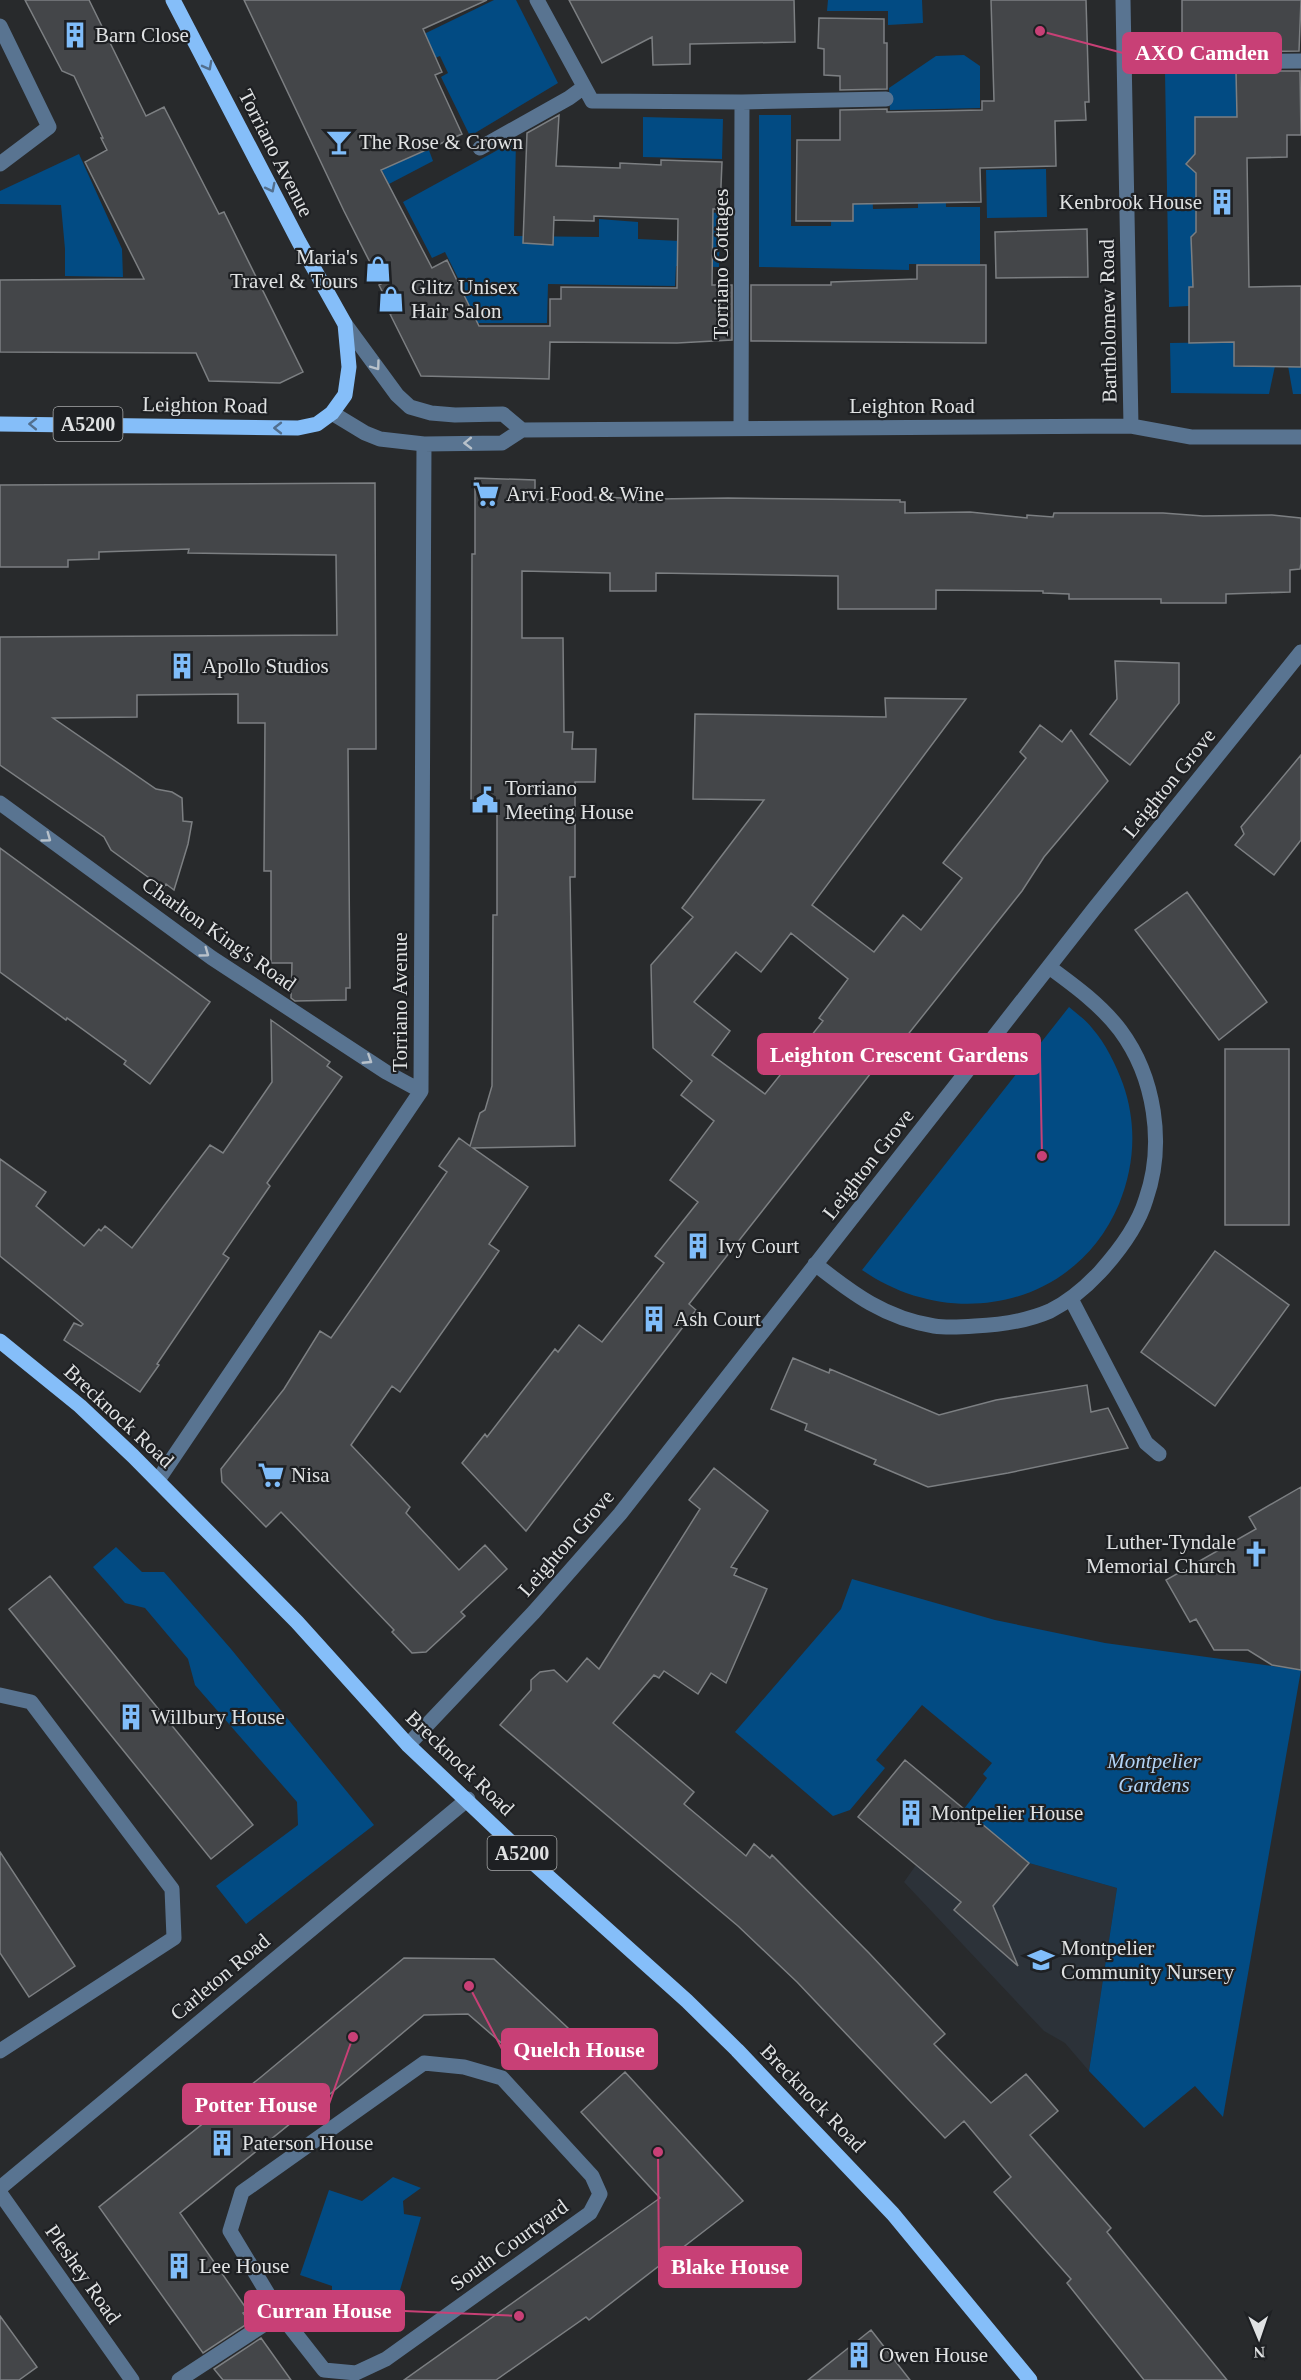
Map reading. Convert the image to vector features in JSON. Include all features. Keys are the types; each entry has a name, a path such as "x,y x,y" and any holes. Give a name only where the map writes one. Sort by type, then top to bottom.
{"main road":[{"name":"Torriano Avenue","path":"173,0 299,242 345,324"},
{"path":"333,413 345,395 349,367 345,324"},
{"name":"Leighton Road","path":"0,424 298,428 317,424 333,413"},
{"name":"Brecknock Road","path":"0,1341 80,1406 158,1480 297,1622 408,1745 468,1799 520,1852 687,2001 737,2050 893,2214 1030,2380"}],"street":[{"path":"537,0 592,101 742,102 886,99"},
{"name":"Bartholomew Road","path":"1123,0 1131,426"},
{"path":"0,26 49,127 0,164"},
{"path":"1125,62 1301,61"},
{"path":"480,148 584,87"},
{"name":"Torriano Cottages","path":"741,427 742,102"},
{"path":"345,324 397,395 410,408 455,415 503,414 522,430"},
{"name":"Leighton Road","path":"333,413 365,433 380,439 424,444 502,443 522,430 741,427 1131,426 1191,437 1301,437"},
{"name":"Torriano Avenue","path":"158,1480 421,1091 424,444"},
{"name":"Leighton Grove","path":"408,1745 534,1612 621,1514 1049,967 1301,652"},
{"name":"Charlton King's Road","path":"0,803 212,958 386,1072 421,1091"},
{"path":"815,1264 857,1297 884,1311 936,1327 996,1325 1049,1311 1071,1299 1108,1263 1134,1225 1146,1200 1153,1175 1156,1144 1154,1116 1148,1087 1126,1039 1105,1013 1081,990 1049,967"},
{"path":"1071,1299 1146,1443 1159,1454"},
{"path":"0,1695 31,1702 172,1889 174,1938 0,2051"},
{"name":"Carleton Road","path":"0,2188 468,1799"},
{"name":"South Courtyard","path":"424,2063 464,2067 502,2078 592,2176 600,2194 590,2213 386,2359 356,2373 324,2370 280,2314 230,2231 242,2192 424,2063"},
{"name":"Pleshey Road","path":"0,2193 132,2380"},
{"path":"179,2380 280,2314"}],"shaded area":[{"name":"Montpelier Community Nursery","path":"1029,1863 1117,1888 1089,2071 1065,2043 1044,2031 904,1882 916,1865"}],"green space":[{"path":"494,0 516,0 558,83 470,136 441,77 448,73 440,56 435,58 424,34"},
{"path":"828,0 922,0 923,23 888,25 888,11 827,11"},
{"path":"964,55 980,66 980,108 890,110 889,88 936,56"},
{"path":"1236,71 1237,117 1195,118 1196,232 1191,237 1197,287 1189,287 1189,306 1169,307 1165,72"},
{"path":"759,115 791,115 791,226 831,226 832,191 872,190 873,209 918,208 917,154 945,153 946,207 980,207 980,264 909,264 909,270 759,267"},
{"path":"643,117 723,119 722,159 643,157"},
{"path":"424,137 433,161 389,184 377,160"},
{"path":"516,140 514,236 599,237 599,219 638,222 638,239 680,241 681,211 720,213 719,267 676,266 675,286 548,284 547,323 470,323 451,286 460,282 445,252 432,258 403,202"},
{"path":"79,154 122,249 123,277 65,276 61,205 0,204 0,191"},
{"path":"1046,169 1047,217 987,218 986,170"},
{"path":"1234,342 1234,366 1275,366 1269,394 1171,393 1170,343"},
{"path":"1288,366 1301,366 1301,394 1293,394"},
{"path":"1069,1007 1090,1025 1106,1048 1123,1084 1131,1114 1132,1144 1128,1174 1119,1204 1099,1239 1073,1267 1042,1287 1007,1299 971,1304 934,1300 897,1289 862,1270"},
{"path":"116,1547 142,1572 164,1572 231,1649 374,1825 246,1924 216,1886 298,1825 297,1802 195,1685 188,1659 145,1608 125,1603 93,1567"},
{"name":"Montpelier Gardens","path":"852,1579 995,1620 1105,1643 1301,1670 1223,2117 1195,2086 1144,2128 1089,2071 1117,1888 1029,1863 964,1809 987,1778 983,1774 992,1763 922,1705 876,1760 885,1768 850,1810 833,1816 735,1732 841,1609"},
{"path":"393,2177 421,2188 403,2201 404,2214 421,2217 396,2304 365,2299 353,2304 340,2303 332,2291 332,2286 300,2275 329,2190 362,2201"}],"building":[{"path":"25,0 89,0 146,116 164,107 219,214 224,212 303,372 280,383 209,381 196,353 0,352 0,280 144,279 85,162 107,150 101,138 103,138 74,76 62,71"},
{"path":"244,0 487,0 423,29 442,72 435,75 462,134 381,170 432,268 447,260 479,326 550,326 550,299 561,299 561,287 677,288 678,219 594,216 594,221 554,220 554,216 553,245 523,243 527,133 559,115 556,166 620,168 620,163 661,165 661,160 722,162 720,209 713,209 712,285 732,285 732,340 677,343 550,342 549,379 421,376 390,314 393,313 379,285 381,284"},
{"path":"569,0 794,0 795,42 690,44 690,64 653,65 652,37 602,63"},
{"path":"991,0 1086,0 1089,102 1085,102 1086,120 1055,121 1056,166 980,168 981,202 853,204 853,221 796,221 797,140 840,140 840,110 887,109 887,112 982,110 982,101 994,101"},
{"path":"1182,0 1301,0 1299,51 1236,52 1236,38 1182,38"},
{"path":"819,18 884,19 884,43 887,43 887,89 840,90 840,76 824,75 824,49 818,48"},
{"name":"Kenbrook House","path":"1236,71 1300,71 1301,135 1287,135 1287,157 1247,158 1249,287 1301,286 1301,367 1234,366 1234,342 1189,343 1189,287 1193,287 1191,237 1196,232 1196,173 1186,164 1195,154 1195,117 1237,117"},
{"path":"1087,229 1088,277 996,278 995,232"},
{"path":"917,265 986,265 986,343 751,341 751,285 831,285 831,282 917,279"},
{"path":"475,478 535,480 535,500 605,497 656,500 728,498 900,500 900,502 905,502 905,513 970,512 1027,518 1027,515 1053,517 1054,513 1272,515 1301,518 1301,563 1300,569 1290,570 1290,592 1226,594 1226,603 1161,603 1161,599 1069,599 1069,594 1043,593 1043,591 936,590 936,609 838,609 838,576 656,573 656,591 610,591 610,573 522,571 522,638 563,638 564,732 573,732 572,749 596,749 595,782 575,782 575,877 570,877 575,1146 473,1148 528,1187 489,1244 499,1251 400,1392 392,1386 351,1445 410,1507 406,1513 459,1570 485,1545 507,1569 461,1612 465,1616 426,1652 412,1653 392,1632 394,1630 281,1512 266,1527 222,1482 221,1469 284,1389 320,1331 331,1338 447,1172 439,1166 459,1138 470,1146 480,1113 485,1110 492,1086 493,915 497,915 497,814 471,813 472,554 475,554"},
{"path":"375,483 376,749 348,749 350,988 346,988 346,1000 295,1001 291,998 292,963 271,963 271,871 264,871 265,723 238,723 238,694 137,695 137,717 53,718 156,789 172,792 182,798 183,821 192,822 188,844 174,890 166,884 163,888 111,850 104,837 0,765 0,637 337,635 336,555 188,553 189,549 99,552 99,559 68,560 68,567 0,567 0,485"},
{"path":"1115,661 1179,663 1179,703 1130,765 1090,734 1117,699"},
{"path":"885,698 966,699 812,905 874,952 903,915 921,930 962,878 943,863 1026,758 1020,752 1040,725 1062,742 1071,730 1108,781 1044,857 1022,891 902,1042 881,1066 878,1064 689,1304 696,1310 526,1531 462,1463 485,1434 487,1437 555,1349 558,1352 579,1325 602,1342 664,1263 655,1256 698,1202 670,1180 714,1121 681,1095 692,1081 653,1048 651,965 693,917 682,908 764,800 693,799 695,714 886,717","holes":["791,933 848,979 819,1018 823,1021 765,1094 712,1055 730,1031 694,1002 736,952 761,972"]},
{"path":"1301,755 1301,840 1274,875 1235,845 1244,834 1241,827"},
{"path":"0,848 210,1002 150,1084 124,1064 126,1061 0,972"},
{"path":"1187,892 1267,1002 1219,1040 1135,930"},
{"path":"271,1020 330,1062 327,1066 342,1077 267,1183 270,1186 223,1254 229,1258 140,1392 64,1340 74,1323 81,1326 83,1324 0,1256 0,1159 46,1192 36,1206 84,1246 99,1229 101,1231 105,1226 132,1248 210,1145 223,1153 272,1082"},
{"path":"1225,1049 1289,1049 1289,1225 1225,1225"},
{"path":"1215,1251 1289,1305 1215,1406 1141,1352"},
{"path":"793,1358 829,1373 830,1369 939,1415 996,1400 1087,1385 1091,1412 1108,1408 1128,1448 928,1487 874,1464 876,1460 805,1430 807,1424 771,1409"},
{"path":"714,1468 768,1511 731,1567 737,1569 734,1575 767,1589 726,1683 711,1673 698,1694 664,1671 659,1678 654,1675 613,1723 694,1792 684,1804 746,1856 754,1844 770,1858 772,1855 945,2034 934,2044 991,2103 1026,2074 1058,2111 1030,2135 1111,2228 1107,2232 1227,2380 1144,2380 1067,2283 1071,2279 994,2192 1011,2177 964,2121 945,2138 797,1982 738,1926 500,1725 531,1690 531,1680 540,1672 554,1670 567,1682 587,1658 599,1669 700,1509 689,1500"},
{"name":"Luther-Tyndale Memorial Church","path":"1301,1487 1301,1670 1272,1665 1248,1650 1214,1650 1196,1619 1190,1622 1166,1580 1256,1529 1249,1517"},
{"name":"Willbury House","path":"50,1576 253,1825 211,1859 9,1609"},
{"path":"905,1760 1029,1863 993,1906 1018,1966 954,1910 961,1902 858,1817"},
{"path":"0,1852 75,1966 29,1997 0,1953"},
{"path":"404,1958 494,1959 568,2028 528,2066 468,2014 424,2015 318,2104 317,2102 180,2213 248,2311 243,2313 250,2322 203,2353 99,2207"},
{"path":"625,2072 743,2201 589,2320 586,2317 496,2380 404,2380 660,2198 581,2112"},
{"path":"0,2316 37,2367 19,2380 0,2380"},
{"name":"Owen House","path":"871,2330 910,2380 808,2380"},
{"path":"261,2338 291,2380 223,2380 214,2369"}],"place":[{"name":"AXO Camden","path":"1040,31"},
{"name":"Barn Close","path":"75,35"},
{"name":"The Rose & Crown","path":"339,142"},
{"name":"Kenbrook House","path":"1222,202"},
{"name":"Maria's Travel & Tours","path":"378,269"},
{"name":"Glitz Unisex Hair Salon","path":"391,299"},
{"name":"Arvi Food & Wine","path":"486,494"},
{"name":"Apollo Studios","path":"182,666"},
{"name":"Torriano Meeting House","path":"485,800"},
{"name":"Leighton Crescent Gardens","path":"1042,1156"},
{"name":"Ivy Court","path":"698,1246"},
{"name":"Ash Court","path":"654,1319"},
{"name":"Nisa","path":"271,1475"},
{"name":"Luther-Tyndale Memorial Church","path":"1256,1554"},
{"name":"Willbury House","path":"131,1717"},
{"name":"Montpelier House","path":"911,1813"},
{"name":"Montpelier Community Nursery","path":"1041,1960"},
{"name":"Quelch House","path":"469,1986"},
{"name":"Potter House","path":"353,2037"},
{"name":"Paterson House","path":"222,2143"},
{"name":"Blake House","path":"658,2152"},
{"name":"Lee House","path":"179,2266"},
{"name":"Curran House","path":"519,2316"},
{"name":"Owen House","path":"859,2355"}]}
